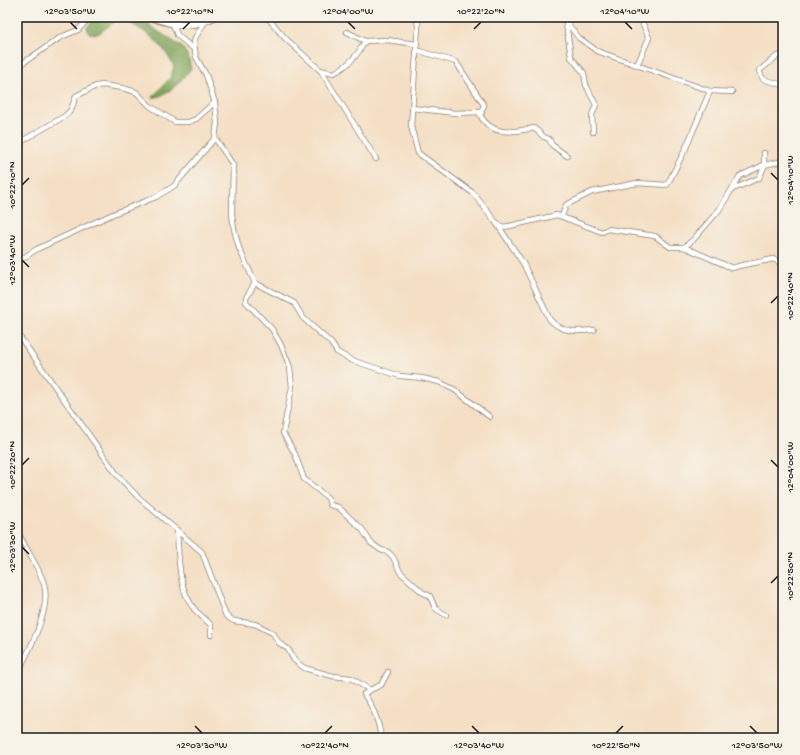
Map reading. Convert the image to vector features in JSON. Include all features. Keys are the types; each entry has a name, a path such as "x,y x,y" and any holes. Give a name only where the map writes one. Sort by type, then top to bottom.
{"highway":[{"path":"152,17 173,24 195,23 210,19"}],"street":[{"path":"17,66 61,37 78,30 90,17"},
{"path":"266,17 285,38 320,70 343,104 376,159"},
{"path":"417,17 418,27 411,126 418,153 473,193 495,221 523,263 550,320 557,327 567,331 594,330"},
{"path":"565,17 571,57 584,73 586,85 596,105 592,115 593,132"},
{"path":"637,65 649,38 640,17"},
{"path":"17,262 37,249 160,195 174,186 214,138 217,123 215,102 206,75 196,57 195,50 195,38 210,19"},
{"path":"567,23 579,38 597,51 710,91 732,92"},
{"path":"173,24 177,35 195,50"},
{"path":"347,32 365,41 387,40 416,44"},
{"path":"320,70 334,73 341,70 360,51 365,41"},
{"path":"416,50 456,62 484,106 480,115 484,124 492,129 506,132 534,128 544,137 549,139 552,145 567,156"},
{"path":"783,55 777,56 759,71 763,79 783,85"},
{"path":"17,151 21,146 22,141 65,116 71,110 76,96 91,87 103,85 136,92 150,106 175,122 188,122 196,119 215,102"},
{"path":"562,216 566,205 592,192 637,182 667,185 685,150 710,91"},
{"path":"412,108 455,113 482,112"},
{"path":"214,138 233,165 232,214 234,229 239,248 255,283 294,303 303,318 331,342 337,352 351,360 400,376 422,378 439,382 455,390 490,416"},
{"path":"733,189 756,181 759,178 764,165 764,153"},
{"path":"684,247 712,219 733,189 740,176 764,165 783,161"},
{"path":"495,221 502,227 557,215 602,232 608,229 655,236 670,247 684,247 732,268 747,262 755,264 774,259 783,264"},
{"path":"255,283 246,298 246,302 272,329 281,345 290,367 292,388 284,433 295,454 304,479 328,498 330,505 338,507 362,529 371,543 393,557 400,572 422,592 430,596 434,608 446,615"},
{"path":"17,333 118,476 137,496 202,552 226,616 234,621 255,624 273,633 279,643 288,649 294,660 304,668 333,676 351,678 370,690"},
{"path":"17,530 19,543 41,578 45,589 44,604 35,637 17,674"},
{"path":"177,530 180,575 188,598 195,609 211,625 211,635"},
{"path":"381,738 374,710 364,694 381,685 388,672"}],"green space":[{"path":"96,17 136,17 182,47 188,56 191,69 169,91 158,97 152,98 170,78 174,67 164,50 145,32 119,18 98,34 89,33 87,27"}]}
